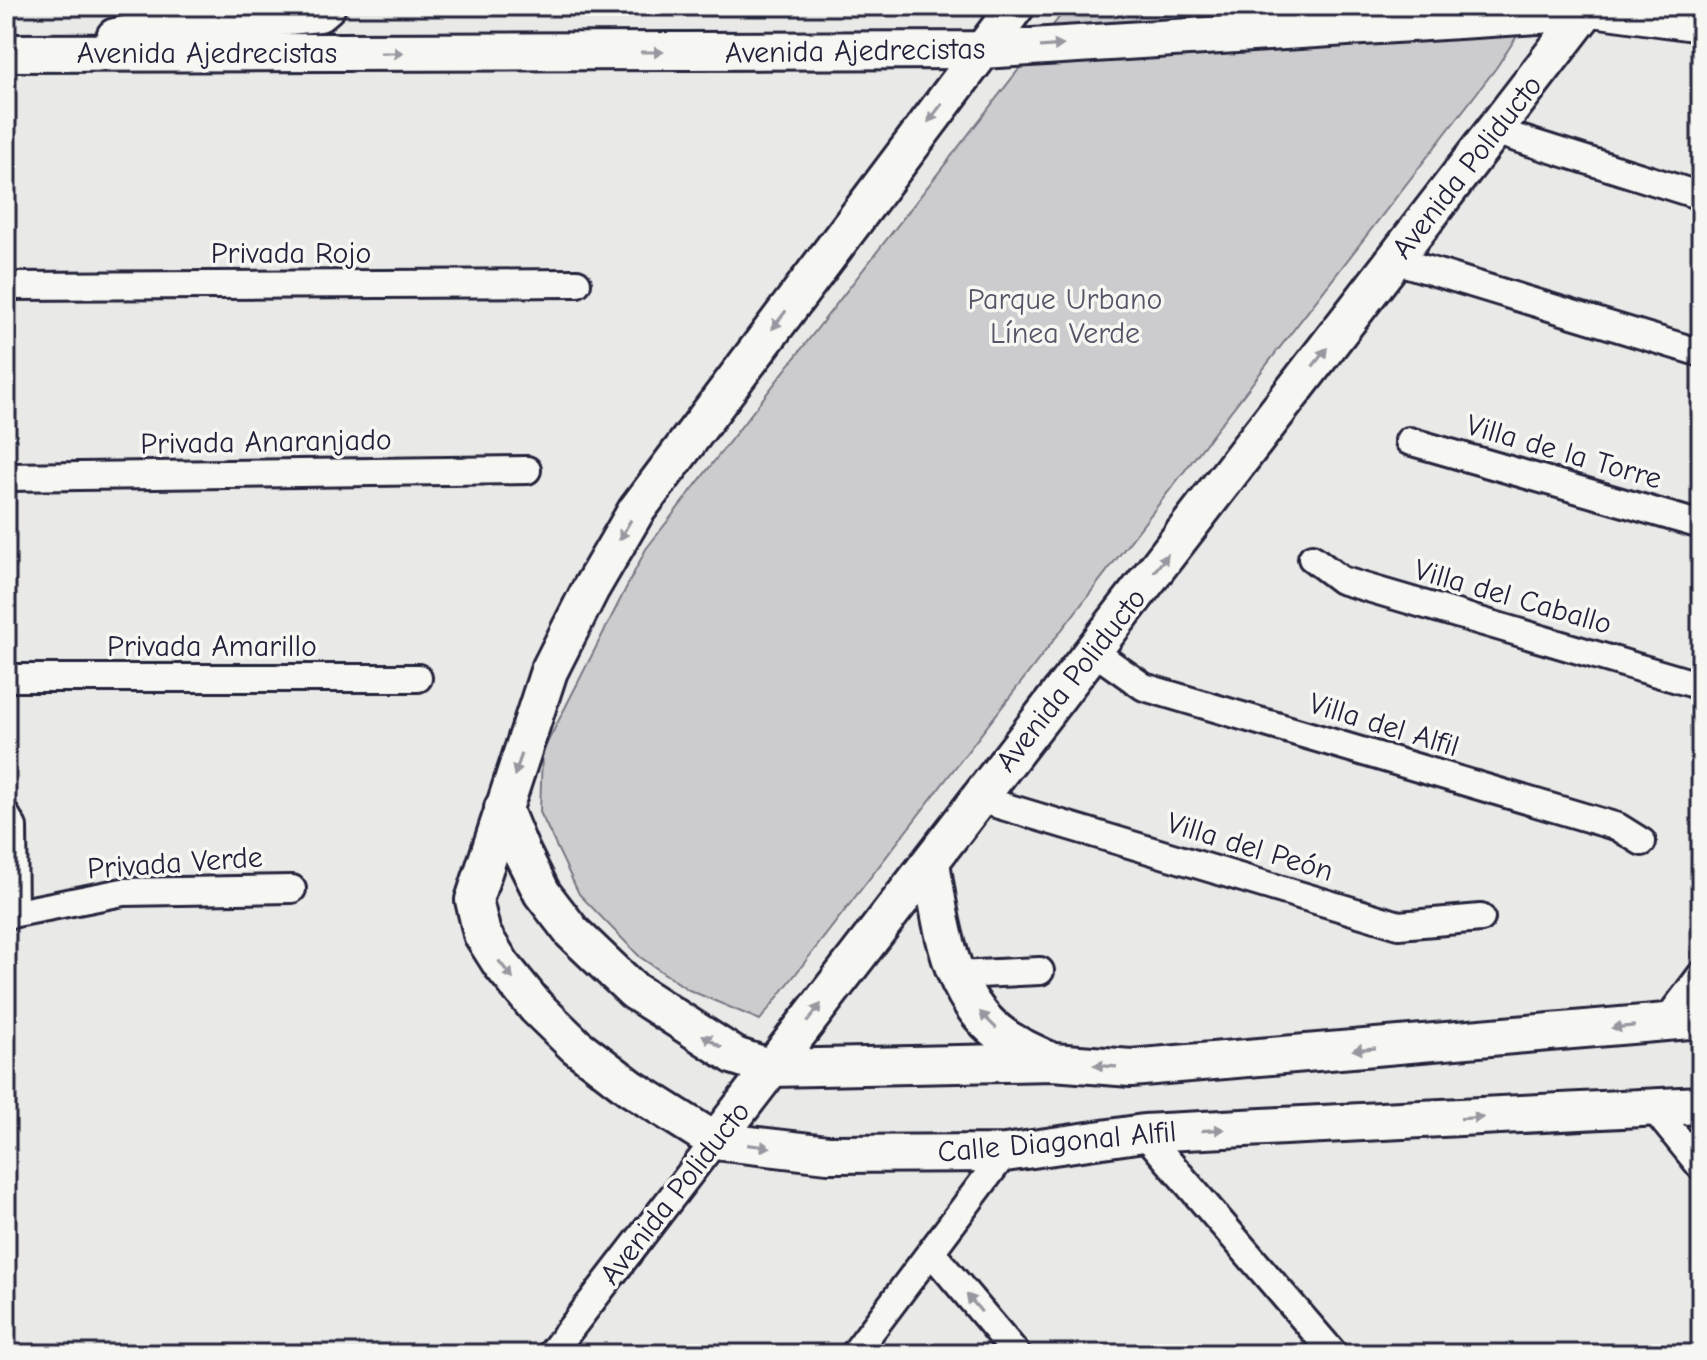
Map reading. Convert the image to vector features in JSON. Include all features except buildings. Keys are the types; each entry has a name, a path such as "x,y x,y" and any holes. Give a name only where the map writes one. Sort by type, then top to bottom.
{"street":[{"path":"20,53 151,29 319,13 327,6"},
{"path":"1016,6 636,511 590,590 549,671 503,808 542,893 572,932 634,991 735,1056 772,1068 1053,1062 1131,1068 1701,1019"},
{"name":"Avenida Ajedrecistas","path":"20,53 982,50 1588,9 1701,28"},
{"name":"Avenida Poliducto","path":"551,1354 931,862 992,803 1507,136 1588,9"},
{"path":"1507,136 1701,196"},
{"path":"1408,264 1701,353"},
{"name":"Privada Rojo","path":"6,286 577,283"},
{"name":"Villa de la Torre","path":"1409,441 1701,525"},
{"name":"Privada Anaranjado","path":"6,477 527,470"},
{"name":"Villa del Caballo","path":"1312,558 1341,580 1701,686"},
{"name":"Villa del Alfil","path":"1102,658 1144,687 1618,827 1642,842"},
{"name":"Privada Amarillo","path":"6,678 418,678"},
{"name":"Villa del Peón","path":"992,803 1399,925 1481,918"},
{"name":"Calle Diagonal Alfil","path":"503,808 474,900 482,934 501,964 536,1007 576,1046 631,1088 715,1141 828,1154 1005,1153 1144,1133 1701,1105"},
{"name":"Privada Verde","path":"6,815 13,827 10,914 123,892 292,889"},
{"path":"931,862 944,940 957,975 978,1011 1006,1039 1053,1062"},
{"path":"957,975 1040,971"},
{"path":"1664,1024 1701,975"},
{"path":"1654,1109 1701,1167"},
{"path":"1144,1133 1334,1354"},
{"path":"854,1354 1005,1153"},
{"path":"932,1253 1017,1354"}],"green space":[{"name":"Parque Urbano Línea Verde","path":"1068,6 1537,6 1496,68 760,1020 689,990 640,957 579,894 540,812 542,753 646,549"}]}
